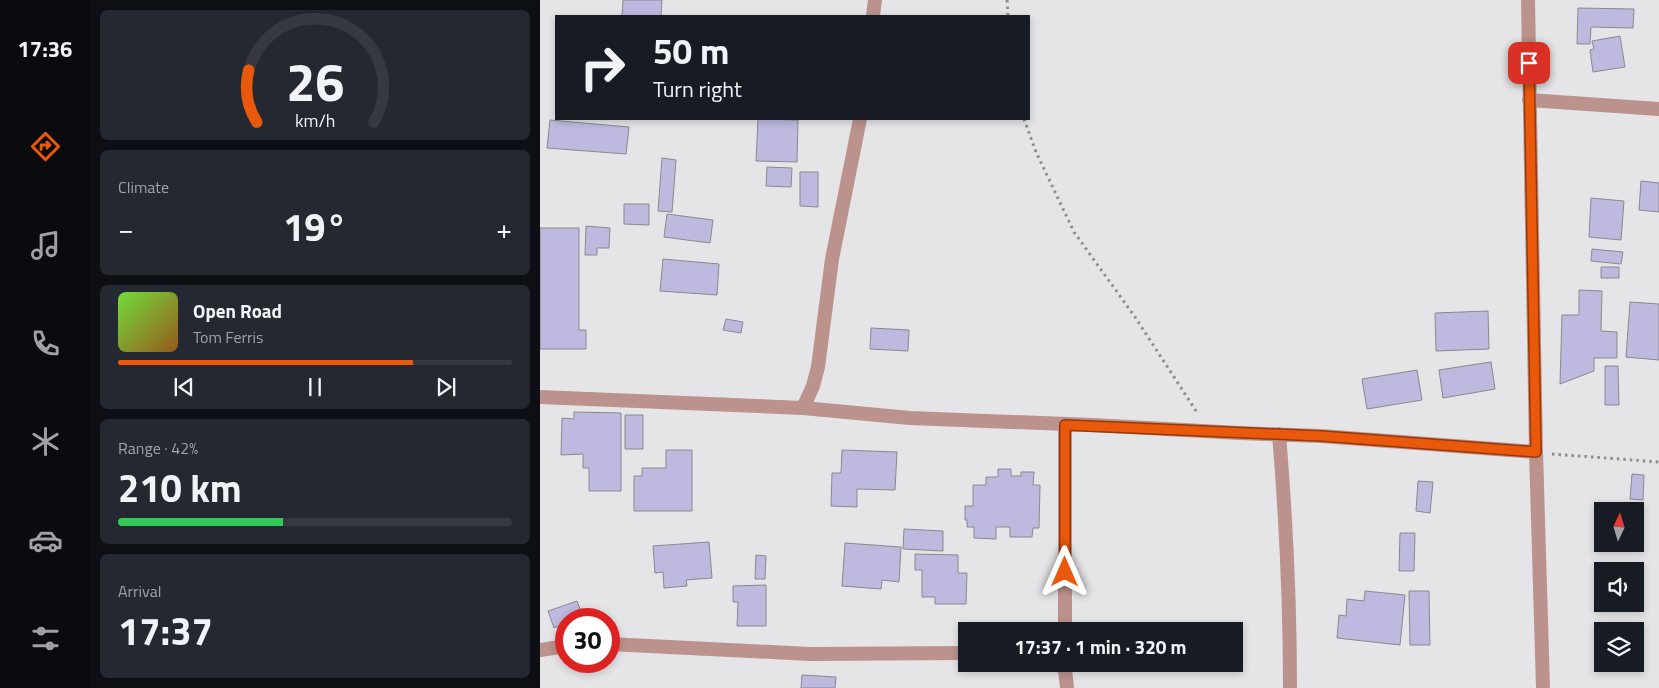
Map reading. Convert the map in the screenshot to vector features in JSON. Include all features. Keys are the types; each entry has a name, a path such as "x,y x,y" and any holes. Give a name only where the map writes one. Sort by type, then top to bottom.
{"street":[{"path":"873,15 875,0"},
{"path":"1528,0 1528,100 1543,688"},
{"path":"1528,100 1659,109"},
{"path":"803,408 814,386 818,367 832,259 860,120"},
{"path":"540,397 803,408 910,418 1321,436 1536,452"},
{"path":"1065,425 1065,622"},
{"path":"1279,434 1286,514 1290,688"},
{"path":"620,645 810,654 958,653"},
{"path":"540,650 555,648"},
{"path":"1064,672 1067,688"}],"path":[{"path":"1007,0 1008,15"},
{"path":"1024,120 1036,152 1074,232 1135,317 1210,432"},
{"path":"1536,452 1615,460 1659,462"}],"building":[{"path":"623,0 662,0 661,15 622,15"},
{"path":"1578,8 1634,9 1633,28 1591,27 1590,44 1577,44"},
{"path":"1620,36 1625,67 1593,72 1590,50 1594,49 1592,41"},
{"path":"550,120 629,127 626,154 547,148"},
{"path":"758,120 798,120 797,162 756,161"},
{"path":"662,158 676,160 672,212 658,211"},
{"path":"767,167 792,168 791,187 766,186"},
{"path":"800,172 818,172 818,207 800,206"},
{"path":"1641,181 1659,183 1659,212 1639,210"},
{"path":"1591,198 1624,201 1621,240 1589,237"},
{"path":"624,204 649,204 649,225 624,224"},
{"path":"667,214 713,220 710,243 664,237"},
{"path":"586,226 610,228 609,248 597,248 597,255 585,255"},
{"path":"540,228 579,228 579,330 586,330 586,349 540,349"},
{"path":"1592,249 1623,252 1621,264 1591,261"},
{"path":"663,259 719,264 717,295 660,291"},
{"path":"1601,267 1619,267 1619,278 1601,278"},
{"path":"1579,290 1602,291 1601,331 1617,332 1617,358 1594,358 1594,371 1560,384 1562,315 1579,315"},
{"path":"1630,302 1659,304 1659,360 1626,357"},
{"path":"1488,311 1489,349 1436,351 1435,313"},
{"path":"726,319 743,322 741,333 723,330"},
{"path":"871,328 909,330 908,351 870,349"},
{"path":"1491,362 1495,389 1443,398 1439,370"},
{"path":"1605,366 1618,366 1619,405 1605,405"},
{"path":"1417,370 1422,400 1367,409 1362,379"},
{"path":"574,412 621,413 621,491 589,491 589,468 583,468 583,454 561,455 562,418 574,419"},
{"path":"625,415 643,415 643,449 625,449"},
{"path":"666,450 692,450 692,511 634,511 634,476 642,476 642,468 666,468"},
{"path":"842,450 897,452 895,490 857,489 857,507 831,506 832,473 841,473"},
{"path":"998,469 1011,469 1011,476 1021,476 1021,472 1034,472 1033,485 1040,485 1039,528 1033,528 1032,537 1010,537 1010,527 996,527 996,539 974,538 974,527 967,527 965,506 973,506 973,485 986,485 986,477 998,477"},
{"path":"1632,474 1644,475 1643,500 1630,499"},
{"path":"1418,481 1433,482 1430,513 1416,511"},
{"path":"904,529 943,531 943,551 903,549"},
{"path":"1400,533 1415,533 1414,571 1399,571"},
{"path":"709,542 712,578 686,580 687,586 664,588 663,572 655,573 653,546"},
{"path":"845,543 901,547 899,582 882,580 881,589 842,586"},
{"path":"915,554 958,555 958,573 967,573 966,604 935,604 935,597 922,597 922,570 915,570"},
{"path":"756,555 766,556 765,579 755,579"},
{"path":"766,585 766,626 737,626 738,602 733,602 733,586"},
{"path":"1365,591 1405,595 1400,645 1337,638 1339,615 1346,616 1347,599 1364,601"},
{"path":"1409,591 1429,591 1430,645 1410,645"},
{"path":"577,601 580,608 557,608"},
{"path":"555,609 554,628 548,611"},
{"path":"802,675 836,677 835,688 801,688"}],"route":[{"path":"1065,572 1065,425 1321,436 1536,452 1528,100 1529,63"}]}
